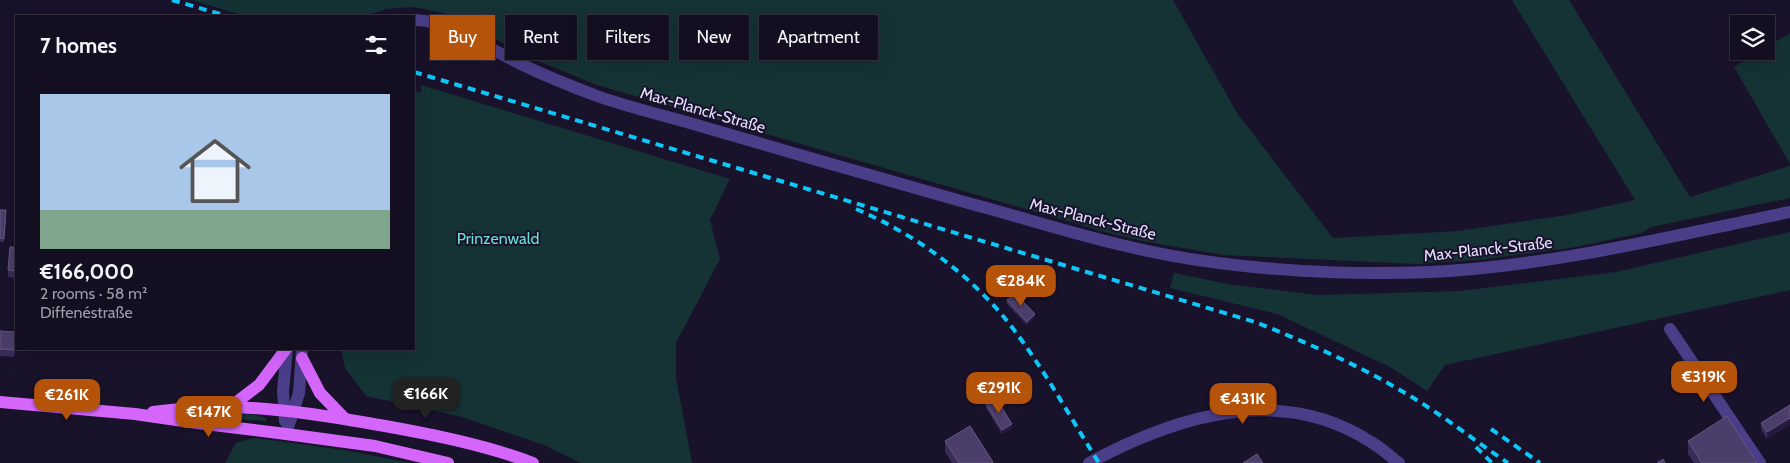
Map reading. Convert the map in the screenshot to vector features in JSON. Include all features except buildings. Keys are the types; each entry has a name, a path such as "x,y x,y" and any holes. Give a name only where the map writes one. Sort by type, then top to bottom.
{"main road":[{"path":"230,407 259,385 285,350"},
{"path":"302,354 320,393 344,419"},
{"path":"0,402 135,414 376,446 448,463"},
{"path":"135,414 192,408 230,407 289,412 413,431 500,451 533,463"}],"street":[{"name":"Max-Planck-Straße","path":"415,20 422,20 454,30 526,67 599,97 814,160 1118,244 1200,260 1272,268 1348,272 1430,272 1525,264 1590,254 1790,212"},
{"path":"1670,329 1760,463"},
{"path":"286,350 283,391 289,412"},
{"path":"286,434 289,412 299,393 302,354"},
{"path":"1089,463 1137,438 1173,425 1214,414 1266,410 1310,416 1339,426 1371,442 1398,463"}],"green space":[{"path":"192,0 1173,0 1237,113 1333,238 1458,231 1567,215 1635,200 1512,0 1569,0 1690,197 1790,166 1790,198 1651,227 1642,233 1576,247 1486,259 1417,264 1223,255 1112,234 597,85 537,60 577,60 577,15 505,15 505,44 495,39 495,15 447,15 414,7 386,9 370,15 242,15"},
{"path":"1790,33 1790,164 1734,67 1745,60 1775,60 1775,42"},
{"name":"Prinzenwald","path":"421,85 730,179 710,220 720,259 676,343 676,378 692,463 581,463 544,445 462,417 366,396 345,368 341,350 415,350 415,91 421,93"},
{"path":"1790,232 1790,290 1445,365 1427,391 1390,367 1277,314 1170,288 1174,273 1228,284 1318,295 1460,291 1616,272"},
{"path":"199,412 256,415 266,418 266,421 198,417"},
{"path":"255,438 344,450 411,463 225,463 236,443"}],"railway":[{"path":"172,0 224,15"},
{"path":"415,72 1255,322 1334,356 1391,385 1423,404 1508,463"},
{"path":"856,209 897,229 936,254 987,299 1003,316 1029,351 1099,463"},
{"path":"1491,429 1540,463"},
{"path":"1476,447 1492,463"}]}
